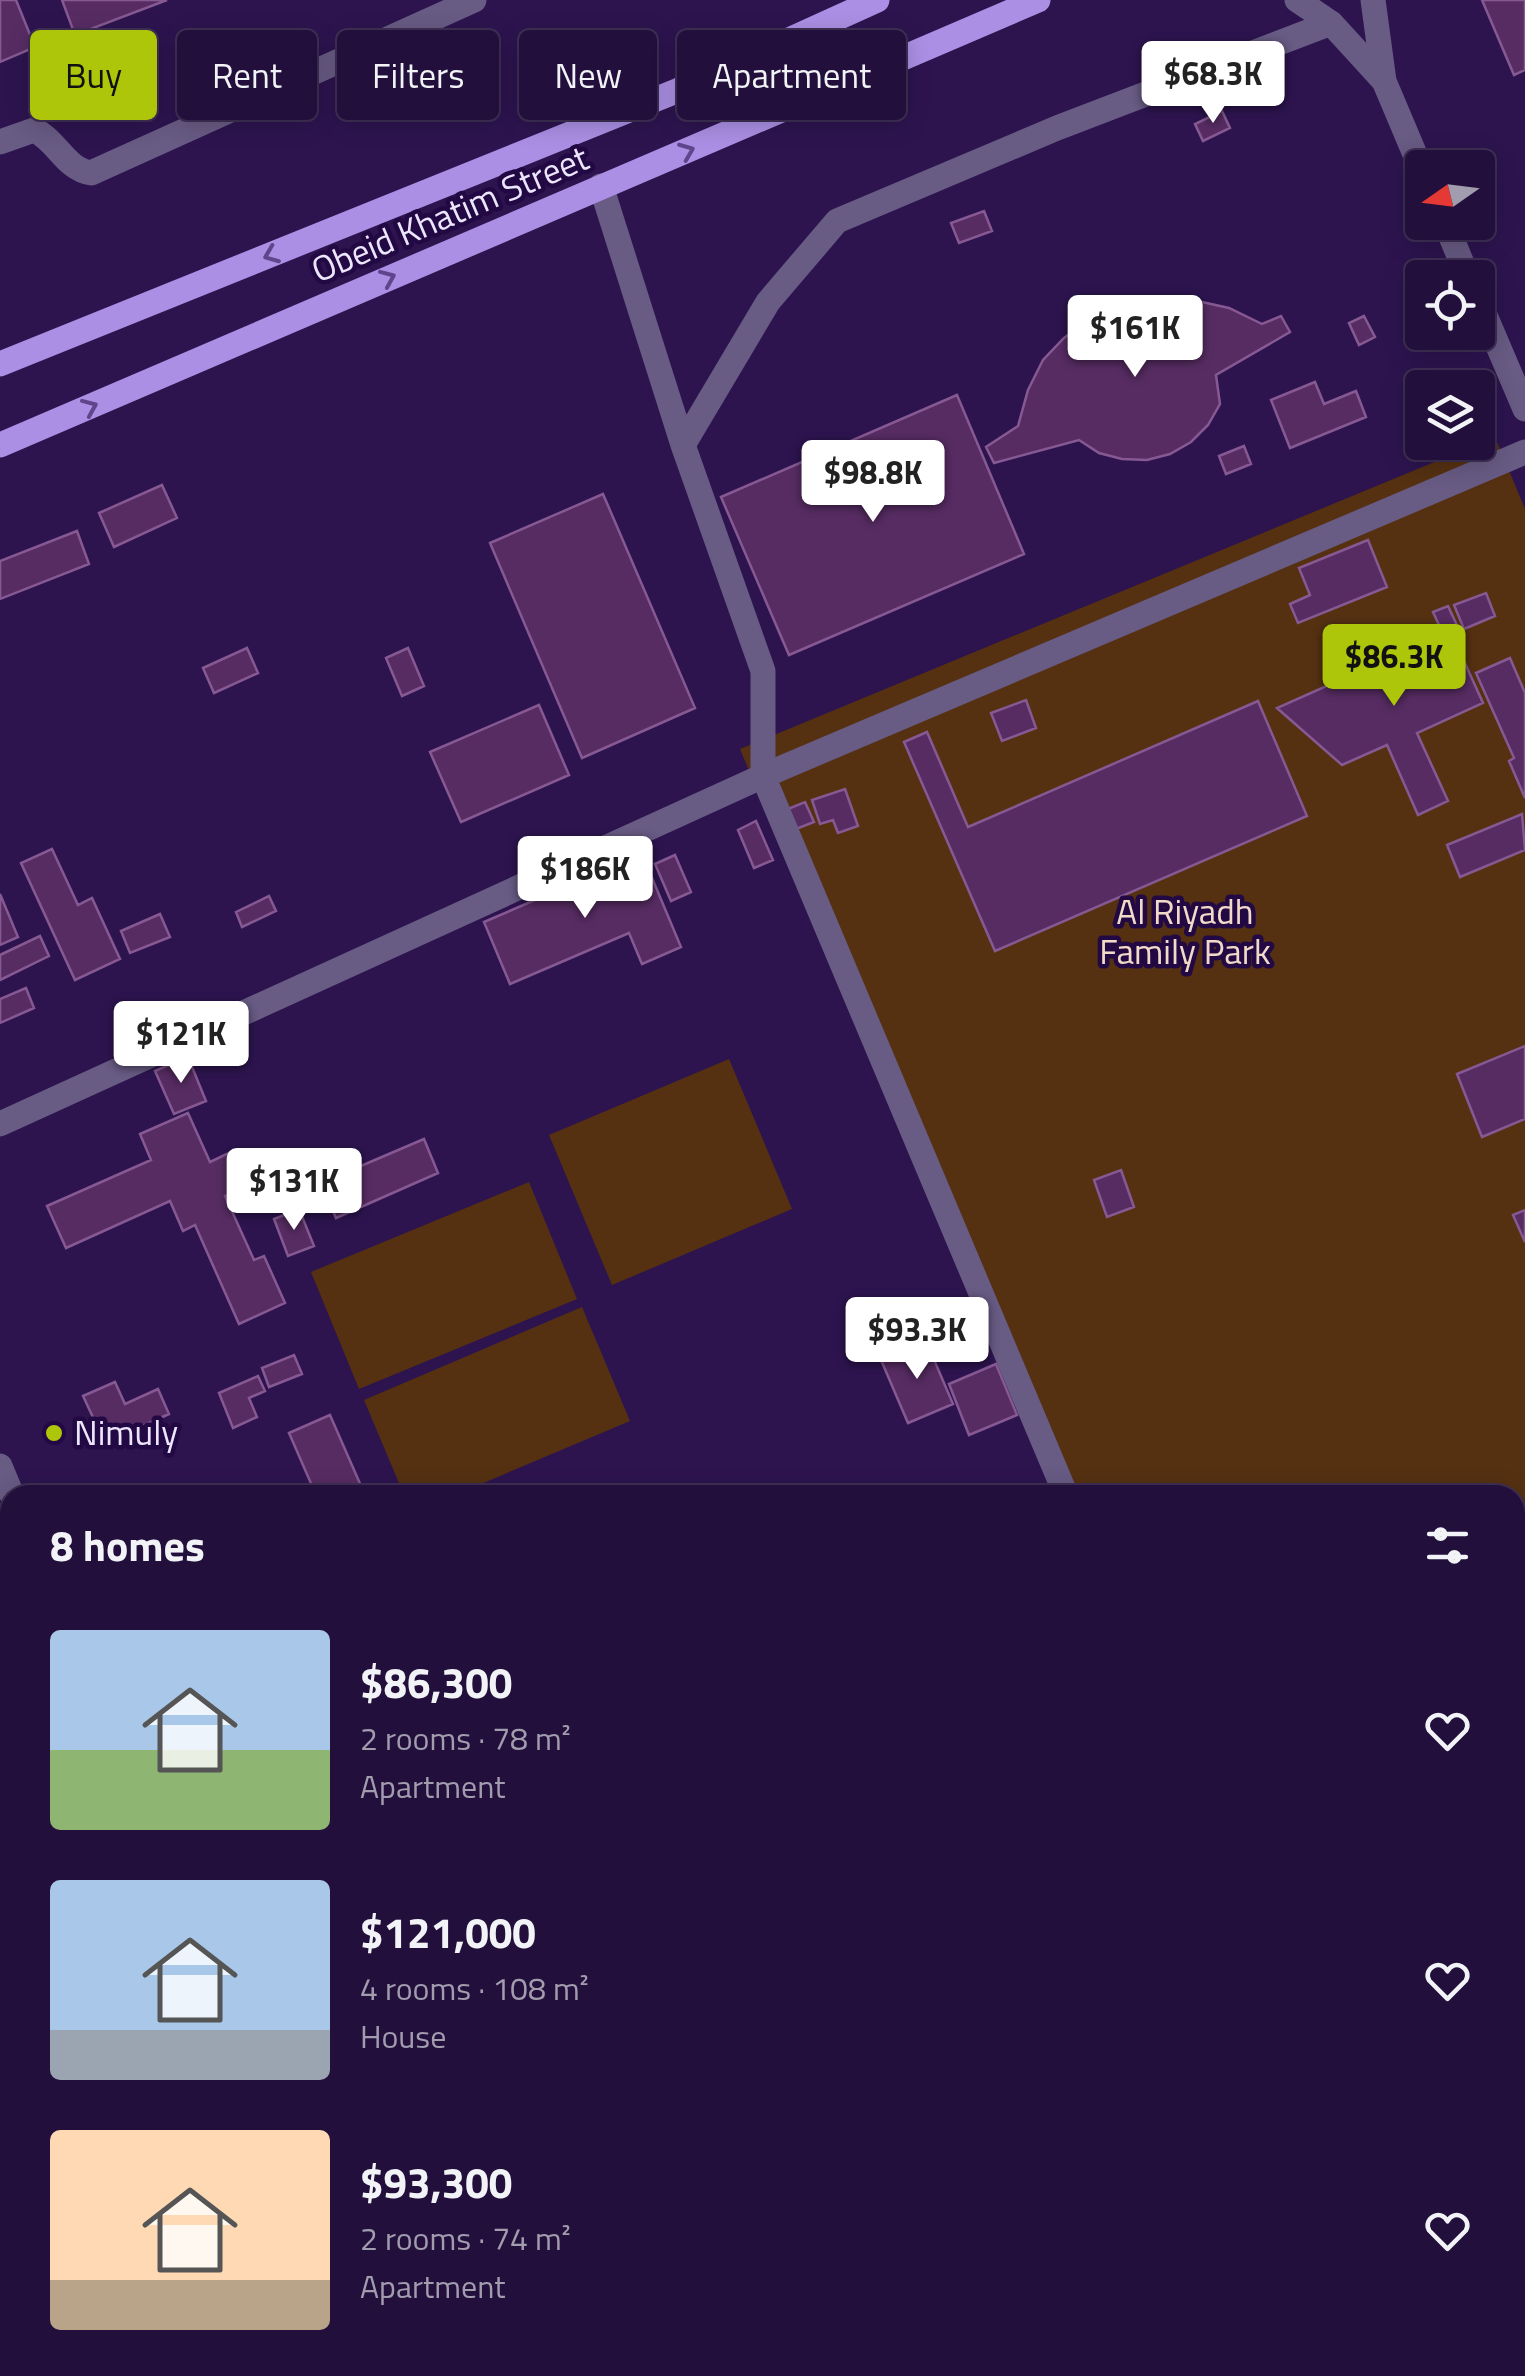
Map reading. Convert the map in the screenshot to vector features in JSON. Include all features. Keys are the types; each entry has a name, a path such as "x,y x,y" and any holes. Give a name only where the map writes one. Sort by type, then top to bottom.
{"main road":[{"name":"Obeid Khatim Street","path":"0,364 678,90 876,0"},
{"name":"Obeid Khatim Street","path":"0,445 1038,0"}],"street":[{"path":"0,142 34,130 42,133 76,169 91,173 474,0"},
{"path":"1297,0 1331,22 1384,80"},
{"path":"1373,0 1384,80 1413,150"},
{"path":"683,445 768,302 837,221 1057,128 1331,22"},
{"path":"600,186 683,445 763,671 763,776 1062,1485"},
{"path":"1495,339 1525,409"},
{"path":"0,1124 763,776 1525,452"}],"green space":[{"name":"Al Riyadh Family Park","path":"1495,437 1525,509 1525,1485 1050,1485 740,749 1439,460 1495,460"},
{"path":"729,1059 792,1209 612,1285 549,1135"},
{"path":"529,1182 577,1299 359,1389 311,1272"},
{"path":"582,1307 630,1421 479,1485 400,1485 364,1400"}],"building":[{"path":"0,0 16,0 30,35 30,49 0,62"},
{"path":"62,0 167,0 88,30 73,30"},
{"path":"1482,0 1525,0 1525,70 1514,75"},
{"path":"1222,111 1230,128 1203,141 1195,124"},
{"path":"984,211 992,231 959,243 951,223"},
{"path":"1149,301 1202,302 1229,308 1262,324 1281,316 1290,332 1216,375 1220,404 1208,425 1191,442 1170,454 1147,460 1122,459 1099,453 1079,440 994,463 986,447 1018,426 1028,390 1043,360 1064,338 1089,320"},
{"path":"1364,316 1375,337 1359,345 1349,323"},
{"path":"1315,382 1324,404 1356,391 1366,417 1290,448 1271,400"},
{"path":"957,395 1024,554 789,655 721,497"},
{"path":"1244,446 1251,464 1226,474 1219,456"},
{"path":"162,485 177,518 114,547 99,513"},
{"path":"603,494 695,708 582,758 490,543"},
{"path":"77,531 89,564 0,599 0,561"},
{"path":"1368,540 1387,587 1298,623 1290,604 1310,595 1299,568"},
{"path":"1486,593 1495,616 1464,629 1454,605"},
{"path":"1448,606 1462,636 1454,639 1483,703 1417,733 1448,801 1418,815 1387,745 1342,765 1277,708 1443,634 1433,612"},
{"path":"247,648 258,673 214,693 203,668"},
{"path":"408,648 424,686 402,696 386,658"},
{"path":"1510,658 1525,693 1525,798 1509,761 1514,758 1476,673"},
{"path":"1026,700 1036,728 1002,741 991,713"},
{"path":"1258,701 1307,816 995,951 904,742 927,732 968,827"},
{"path":"539,705 569,775 461,822 430,752"},
{"path":"845,789 858,826 838,833 833,820 820,824 812,800"},
{"path":"805,802 814,822 791,831 783,811"},
{"path":"1522,814 1525,850 1460,877 1447,845"},
{"path":"756,821 773,860 754,868 738,830"},
{"path":"52,849 78,905 92,898 120,959 75,980 21,863"},
{"path":"642,854 681,947 642,964 629,933 510,984 484,922"},
{"path":"675,855 691,892 671,901 655,864"},
{"path":"0,894 18,937 0,945"},
{"path":"269,896 276,911 242,927 236,912"},
{"path":"160,914 170,937 130,953 121,931"},
{"path":"40,936 49,956 0,980 0,955"},
{"path":"26,988 34,1008 0,1023 0,999"},
{"path":"1525,1046 1525,1119 1482,1137 1457,1074"},
{"path":"188,1057 206,1101 174,1114 155,1071"},
{"path":"188,1113 210,1162 231,1152 247,1187 225,1196 254,1260 264,1256 285,1303 239,1324 195,1225 183,1231 170,1201 66,1248 47,1206 151,1160 140,1134"},
{"path":"424,1139 438,1173 336,1218 321,1183"},
{"path":"1121,1170 1134,1207 1107,1217 1094,1180"},
{"path":"299,1209 314,1246 288,1256 274,1219"},
{"path":"1525,1210 1525,1242 1513,1215"},
{"path":"926,1341 953,1404 908,1423 881,1360"},
{"path":"294,1355 302,1374 269,1387 262,1368"},
{"path":"996,1364 1017,1415 969,1435 949,1384"},
{"path":"258,1376 265,1391 249,1398 257,1417 233,1428 219,1393"},
{"path":"115,1382 125,1404 158,1389 169,1414 105,1443 83,1396"},
{"path":"330,1415 361,1485 312,1485 289,1433"}],"place":[{"name":"Nimuly","path":"54,1433"}]}
